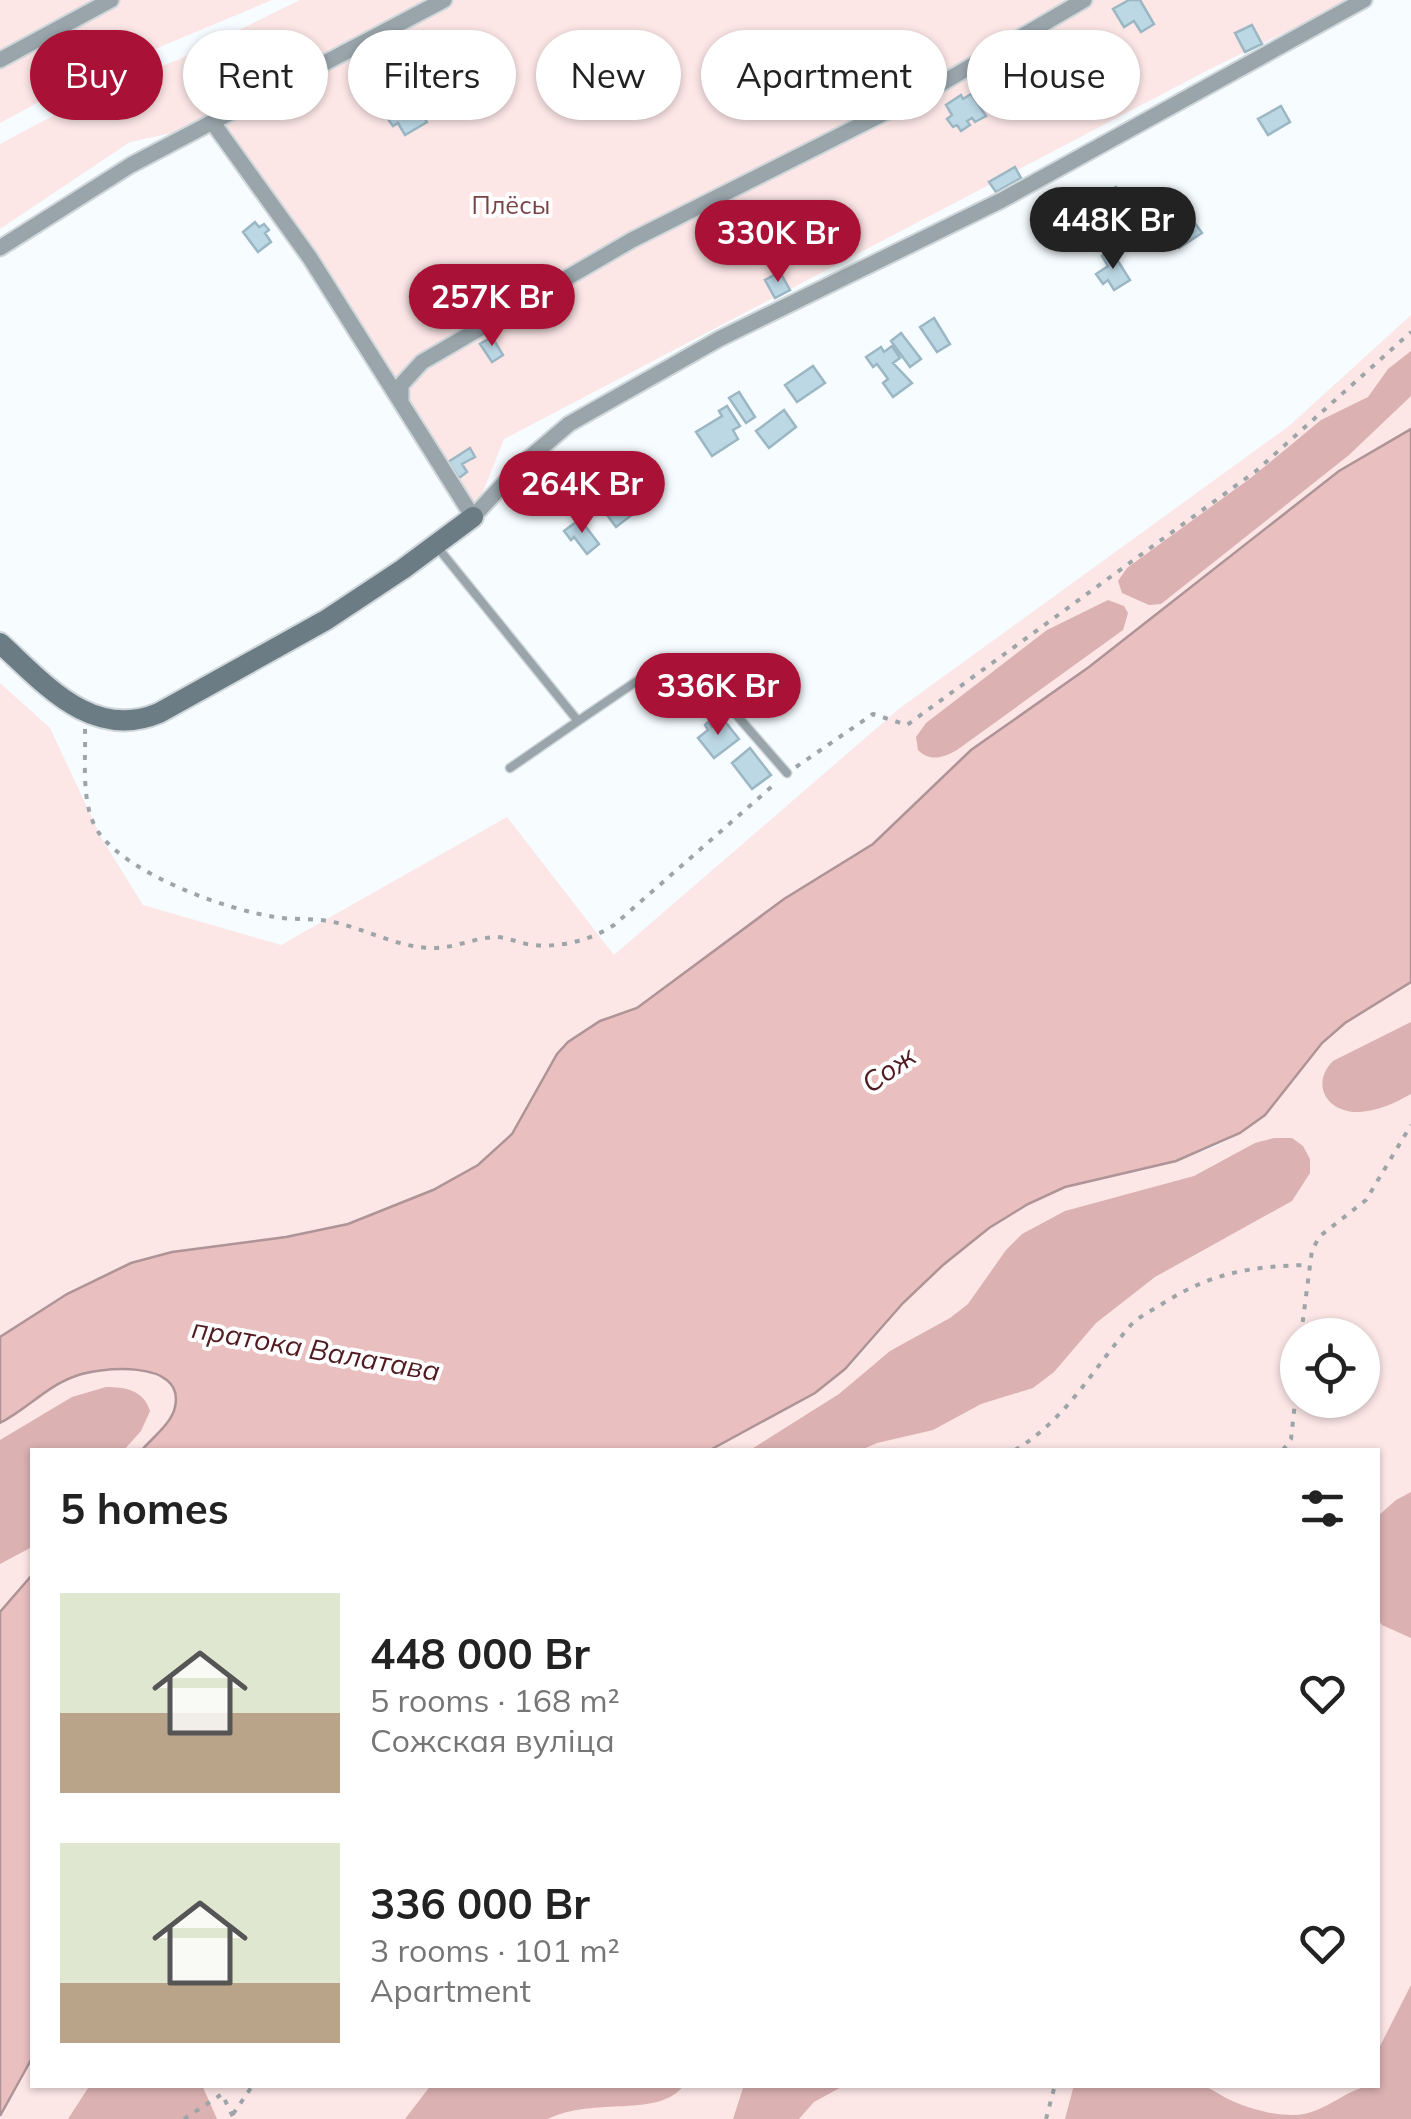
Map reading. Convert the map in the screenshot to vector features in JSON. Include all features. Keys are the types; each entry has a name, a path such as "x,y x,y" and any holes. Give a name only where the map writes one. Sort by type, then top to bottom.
{"street":[{"path":"0,60 111,0"},
{"path":"0,248 131,165 444,0"},
{"path":"401,403 401,385 422,362 632,240 932,90 1084,0"},
{"path":"0,643 85,714 118,722 159,713 326,620 435,545 472,516 520,465 568,424 720,339 1002,200 1364,0"},
{"path":"213,123 310,258 472,516"}],"lane":[{"path":"435,545 578,722"},
{"path":"510,768 668,660 692,663 787,773"}],"path":[{"path":"85,714 91,813 98,832 118,851 169,882 219,904 277,918 329,921 423,948 495,937 532,945 557,945 606,931 787,773 873,714 907,725 1256,471 1411,332"},
{"path":"1303,1318 1308,1265 1320,1236 1366,1200 1411,1125"},
{"path":"1018,1448 1082,1392 1133,1322 1174,1296 1210,1277 1267,1266 1308,1265"},
{"path":"1285,1448 1291,1439 1293,1418"},
{"path":"233,2117 251,2088"},
{"path":"1046,2119 1054,2088"},
{"path":"184,2119 222,2094 233,2117"}],"green space":[{"path":"0,0 272,0 200,30 183,30 183,37 163,46 163,30 30,30 30,107 0,123"},
{"name":"Плёсы","path":"300,0 1352,0 1140,106 1140,30 967,30 967,120 1113,120 504,439 473,517 213,124 130,142 0,229 0,144 45,120 163,120 163,65 183,58 183,120 328,120 328,30 239,30"},
{"path":"1411,315 1411,429 1339,471 1089,667 971,750 873,843 784,899 637,1008 600,1021 568,1042 557,1054 512,1134 478,1165 433,1190 348,1224 286,1237 172,1252 131,1263 67,1294 0,1337 0,683 50,728 102,839 143,905 281,945 507,817 614,955 900,708 1289,426"},
{"path":"1411,982 1411,2119 0,2119 30,2062 30,2088 1380,2088 1380,1448 714,1448 832,1381 930,1276 976,1237 1053,1193 1190,1156 1242,1132 1276,1101 1323,1042 1354,1017"},
{"path":"127,1369 164,1379 175,1392 173,1411 144,1448 30,1448 30,1577 0,1612 0,1423 67,1379 95,1371"}],"shaded area":[{"path":"1411,351 1411,396 1349,455 1161,604 1149,605 1122,593 1118,581 1127,568 1252,477 1321,420 1368,397 1388,369"},
{"path":"1108,600 1124,606 1128,613 1123,630 957,750 937,758 918,750 916,737 926,723 1047,630"},
{"path":"1411,1022 1411,1094 1386,1106 1359,1112 1338,1108 1325,1096 1323,1079 1333,1061"},
{"path":"1292,1138 1303,1146 1310,1159 1310,1173 1292,1201 1155,1277 1096,1323 1054,1372 1033,1388 981,1404 933,1430 866,1448 753,1448 839,1394 890,1351 968,1304 1022,1234 1065,1211 1194,1176 1255,1143"},
{"path":"106,1387 127,1389 143,1398 150,1411 141,1431 126,1448 30,1448 30,1548 0,1564 0,1440 72,1397"},
{"path":"1411,1492 1411,1638 1380,1622 1380,1514"},
{"path":"1411,1985 1411,2119 1065,2119 1073,2088 1209,2088 1242,2105 1267,2112 1305,2114 1362,2088 1380,2088 1380,2046"},
{"path":"88,2088 203,2088 217,2119 68,2119"},
{"path":"429,2088 681,2088 673,2095 642,2105 585,2109 548,2119 405,2119"},
{"path":"743,2088 840,2088 814,2102 799,2119 733,2119"}],"water":[{"path":"1411,429 1411,982 1345,1023 1322,1043 1265,1115 1240,1133 1176,1161 1065,1187 1028,1204 989,1228 943,1265 903,1303 845,1369 815,1393 714,1448 144,1448 170,1419 175,1391 167,1380 154,1373 119,1369 73,1377 0,1423 0,1337 67,1294 131,1263 172,1252 286,1237 348,1224 433,1190 478,1165 512,1134 557,1054 568,1042 600,1021 637,1008 784,899 873,844 971,750 1089,667 1339,471"},
{"path":"30,1577 30,2062 0,2116 0,1612"}],"building":[{"path":"1129,0 1140,0 1154,24 1141,32 1134,21 1124,27 1113,9"},
{"path":"1252,25 1262,44 1245,52 1235,33"},
{"path":"961,95 963,99 967,96 970,125 961,131 947,119 952,115 947,104"},
{"path":"1281,106 1290,122 1268,135 1258,119"},
{"path":"389,120 427,122 405,135 398,123 393,126"},
{"path":"1015,167 1021,178 996,192 989,182"},
{"path":"1116,187 1126,205 1113,213 1102,195"},
{"path":"1172,204 1176,210 1182,205 1202,233 1179,248 1155,215"},
{"path":"1078,205 1087,218 1070,230 1061,216"},
{"path":"1116,220 1124,232 1135,225 1145,241 1131,250 1122,236 1114,242 1105,227"},
{"path":"255,222 269,230 265,233 271,242 258,252 243,232"},
{"path":"1111,250 1130,280 1114,290 1108,280 1103,284 1096,274 1108,266 1102,256"},
{"path":"780,272 790,290 775,298 765,280"},
{"path":"496,280 507,299 492,308 481,288"},
{"path":"934,318 950,344 937,352 920,327"},
{"path":"901,333 921,359 910,367 891,341"},
{"path":"492,337 503,355 492,362 480,344"},
{"path":"892,346 900,358 893,363 912,383 893,397 883,383 888,379 866,357 881,347 884,352"},
{"path":"813,366 825,383 797,402 785,385"},
{"path":"739,392 755,417 746,423 729,398"},
{"path":"727,406 740,426 733,430 738,439 712,456 696,432 722,416 719,411"},
{"path":"784,410 796,427 769,448 756,431"},
{"path":"470,448 475,457 462,464 467,472 459,478 448,462"},
{"path":"616,492 633,514 616,527 599,504"},
{"path":"580,519 599,544 587,554 564,531"},
{"path":"686,673 706,697 686,714 678,704 673,708 670,704 675,701 666,690"},
{"path":"723,719 739,739 714,758 698,738 708,730 708,722 712,727"},
{"path":"750,748 771,775 752,789 732,763"}],"water label":[{"name":"Сож","path":"888,1069"},
{"name":"пратока Валатава","path":"316,1349"}]}
